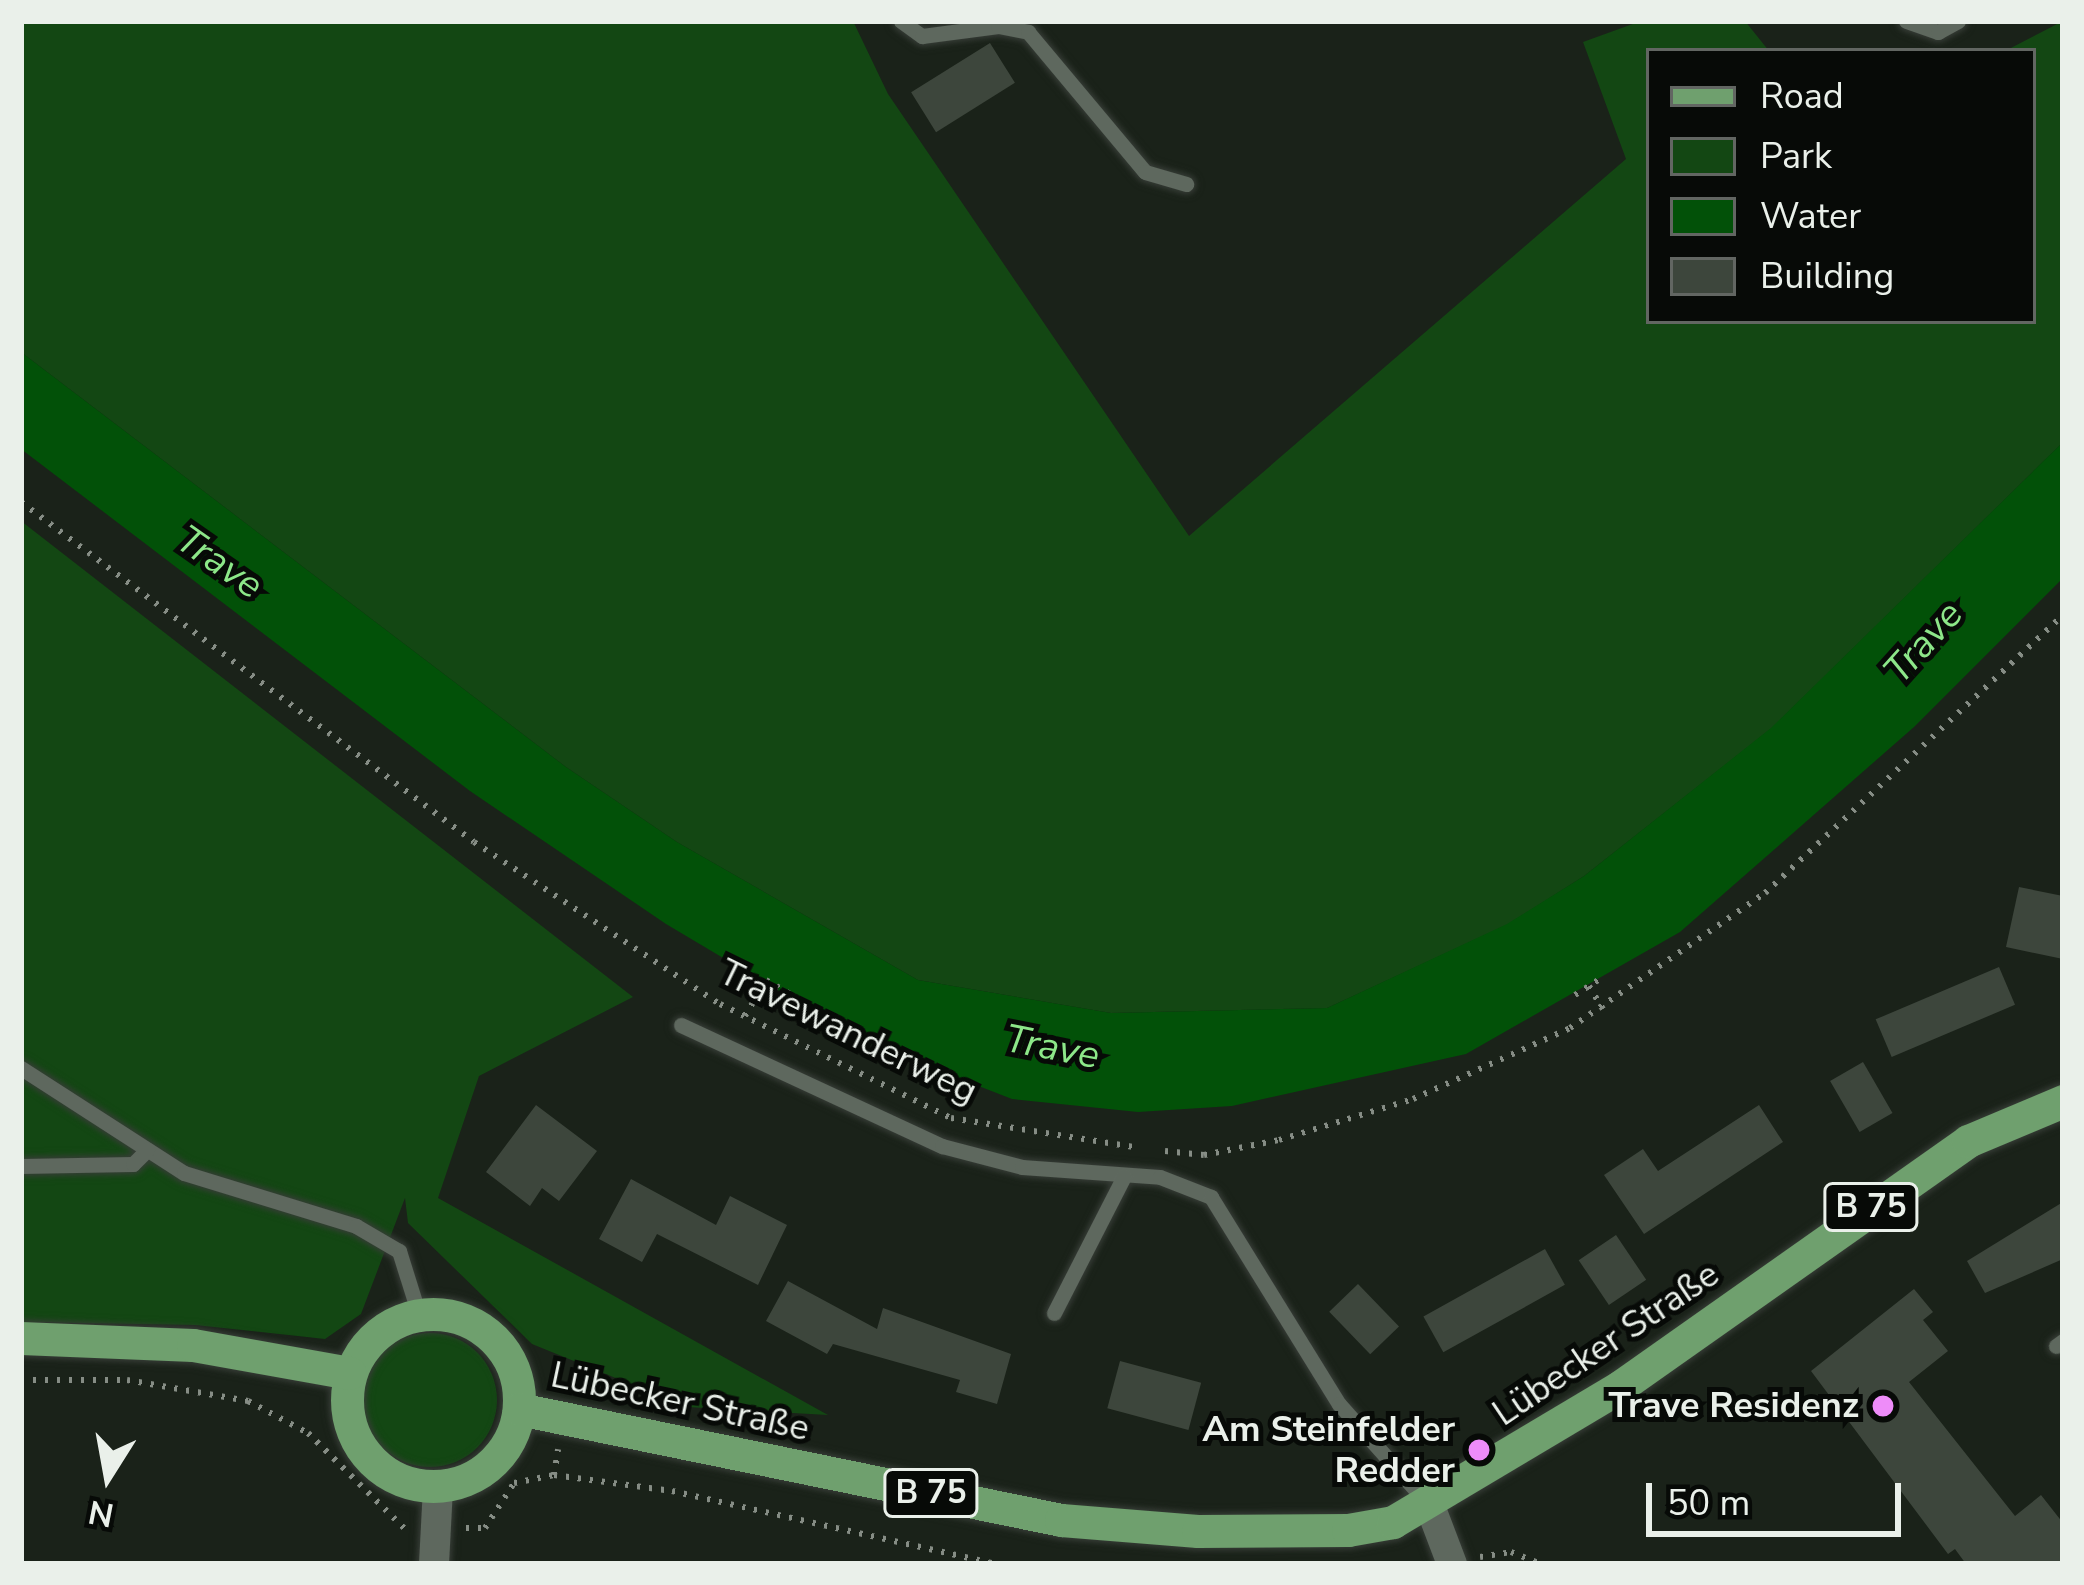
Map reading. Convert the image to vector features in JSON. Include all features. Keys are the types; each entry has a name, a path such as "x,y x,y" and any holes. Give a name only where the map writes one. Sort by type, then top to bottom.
{"main road":[{"name":"Lübecker Straße","path":"519,1409 1061,1520 1198,1531 1348,1530 1430,1506 1621,1386 1968,1141 2063,1101"},
{"name":"Lübecker Straße","path":"419,1315 465,1320 495,1340 516,1377 519,1409 494,1462 438,1486"},
{"path":"419,1315 379,1332 350,1373 348,1422 364,1453 397,1479 438,1486"},
{"path":"21,1338 193,1345 350,1373"}],"street":[{"path":"434,1564 438,1486"},
{"path":"1430,1506 1452,1563"}],"lane":[{"path":"901,21 922,36 998,26 1028,32 1145,172 1186,184"},
{"path":"1906,21 1938,32 1958,21"},
{"path":"681,1025 942,1146 1022,1168 1160,1177 1211,1197 1339,1404 1430,1506"},
{"path":"21,1068 184,1173 356,1226 399,1251 419,1315"},
{"path":"21,1166 133,1164 147,1150"},
{"path":"1054,1313 1124,1176"}],"path":[{"name":"Travewanderweg","path":"21,502 474,842 745,1016 951,1118 1022,1136 1204,1155 1413,1099 1603,1009 1765,893 2063,615"},
{"path":"1575,995 1600,979"},
{"path":"745,1016 766,980 792,995"},
{"path":"1588,986 1603,1009"},
{"path":"21,1380 128,1380 248,1401 308,1433 403,1529 485,1528 514,1484 554,1475 672,1491 997,1564"},
{"path":"1452,1563 1511,1552 1540,1564"}],"green space":[{"path":"21,21 853,21 888,94 1189,536 1626,159 1583,42 1641,21 1745,21 1767,48 1646,48 1646,324 2036,324 2036,48 2011,48 2063,21 2063,442 1772,728 1584,876 1507,925 1327,1008 1111,1013 918,980 677,842 566,767 21,352"},
{"path":"21,521 633,997 479,1076 438,1198 828,1415 687,1407 532,1344 408,1223 405,1198 361,1314 325,1339 195,1325 21,1322"},
{"path":"430,1333 456,1338 477,1353 492,1374 497,1400 492,1426 477,1447 456,1462 430,1467 404,1462 383,1447 368,1426 363,1400 368,1374 383,1353 404,1338"}],"water":[{"name":"Trave","path":"21,352 566,767 677,842 918,980 1111,1013 1327,1008 1507,924 1584,876 1771,728 2063,442 2063,578 1914,727 1680,932 1466,1054 1232,1106 1138,1112 1012,1099 863,1041 666,924 470,791 21,449"}],"building":[{"path":"990,43 1015,83 936,132 911,92"},
{"path":"2019,887 2063,896 2063,959 2006,947"},
{"path":"1999,967 2015,1005 1892,1057 1876,1019"},
{"path":"1863,1062 1892,1113 1860,1132 1830,1081"},
{"path":"536,1105 597,1151 559,1201 542,1188 530,1206 486,1172"},
{"path":"1759,1105 1783,1142 1644,1234 1604,1175 1643,1149 1658,1171"},
{"path":"631,1179 716,1225 730,1196 787,1225 758,1285 657,1234 642,1262 599,1239"},
{"path":"2063,1202 2063,1259 1985,1293 1967,1261"},
{"path":"1616,1235 1646,1280 1609,1305 1579,1260"},
{"path":"1545,1249 1565,1285 1443,1352 1423,1316"},
{"path":"788,1281 877,1329 883,1308 1011,1354 997,1404 956,1392 960,1380 833,1344 827,1354 766,1321"},
{"path":"1358,1284 1399,1326 1370,1354 1329,1312"},
{"name":"Trave Residenz","path":"1914,1289 1933,1312 1923,1320 1948,1351 1909,1382 2015,1516 2041,1495 2063,1523 2063,1564 1966,1564 1955,1549 1948,1554 1811,1371"},
{"path":"1120,1361 1201,1383 1188,1430 1107,1408"}],"place":[{"name":"Trave Residenz","path":"1883,1406"},
{"name":"Am Steinfelder Redder","path":"1479,1450"}]}
